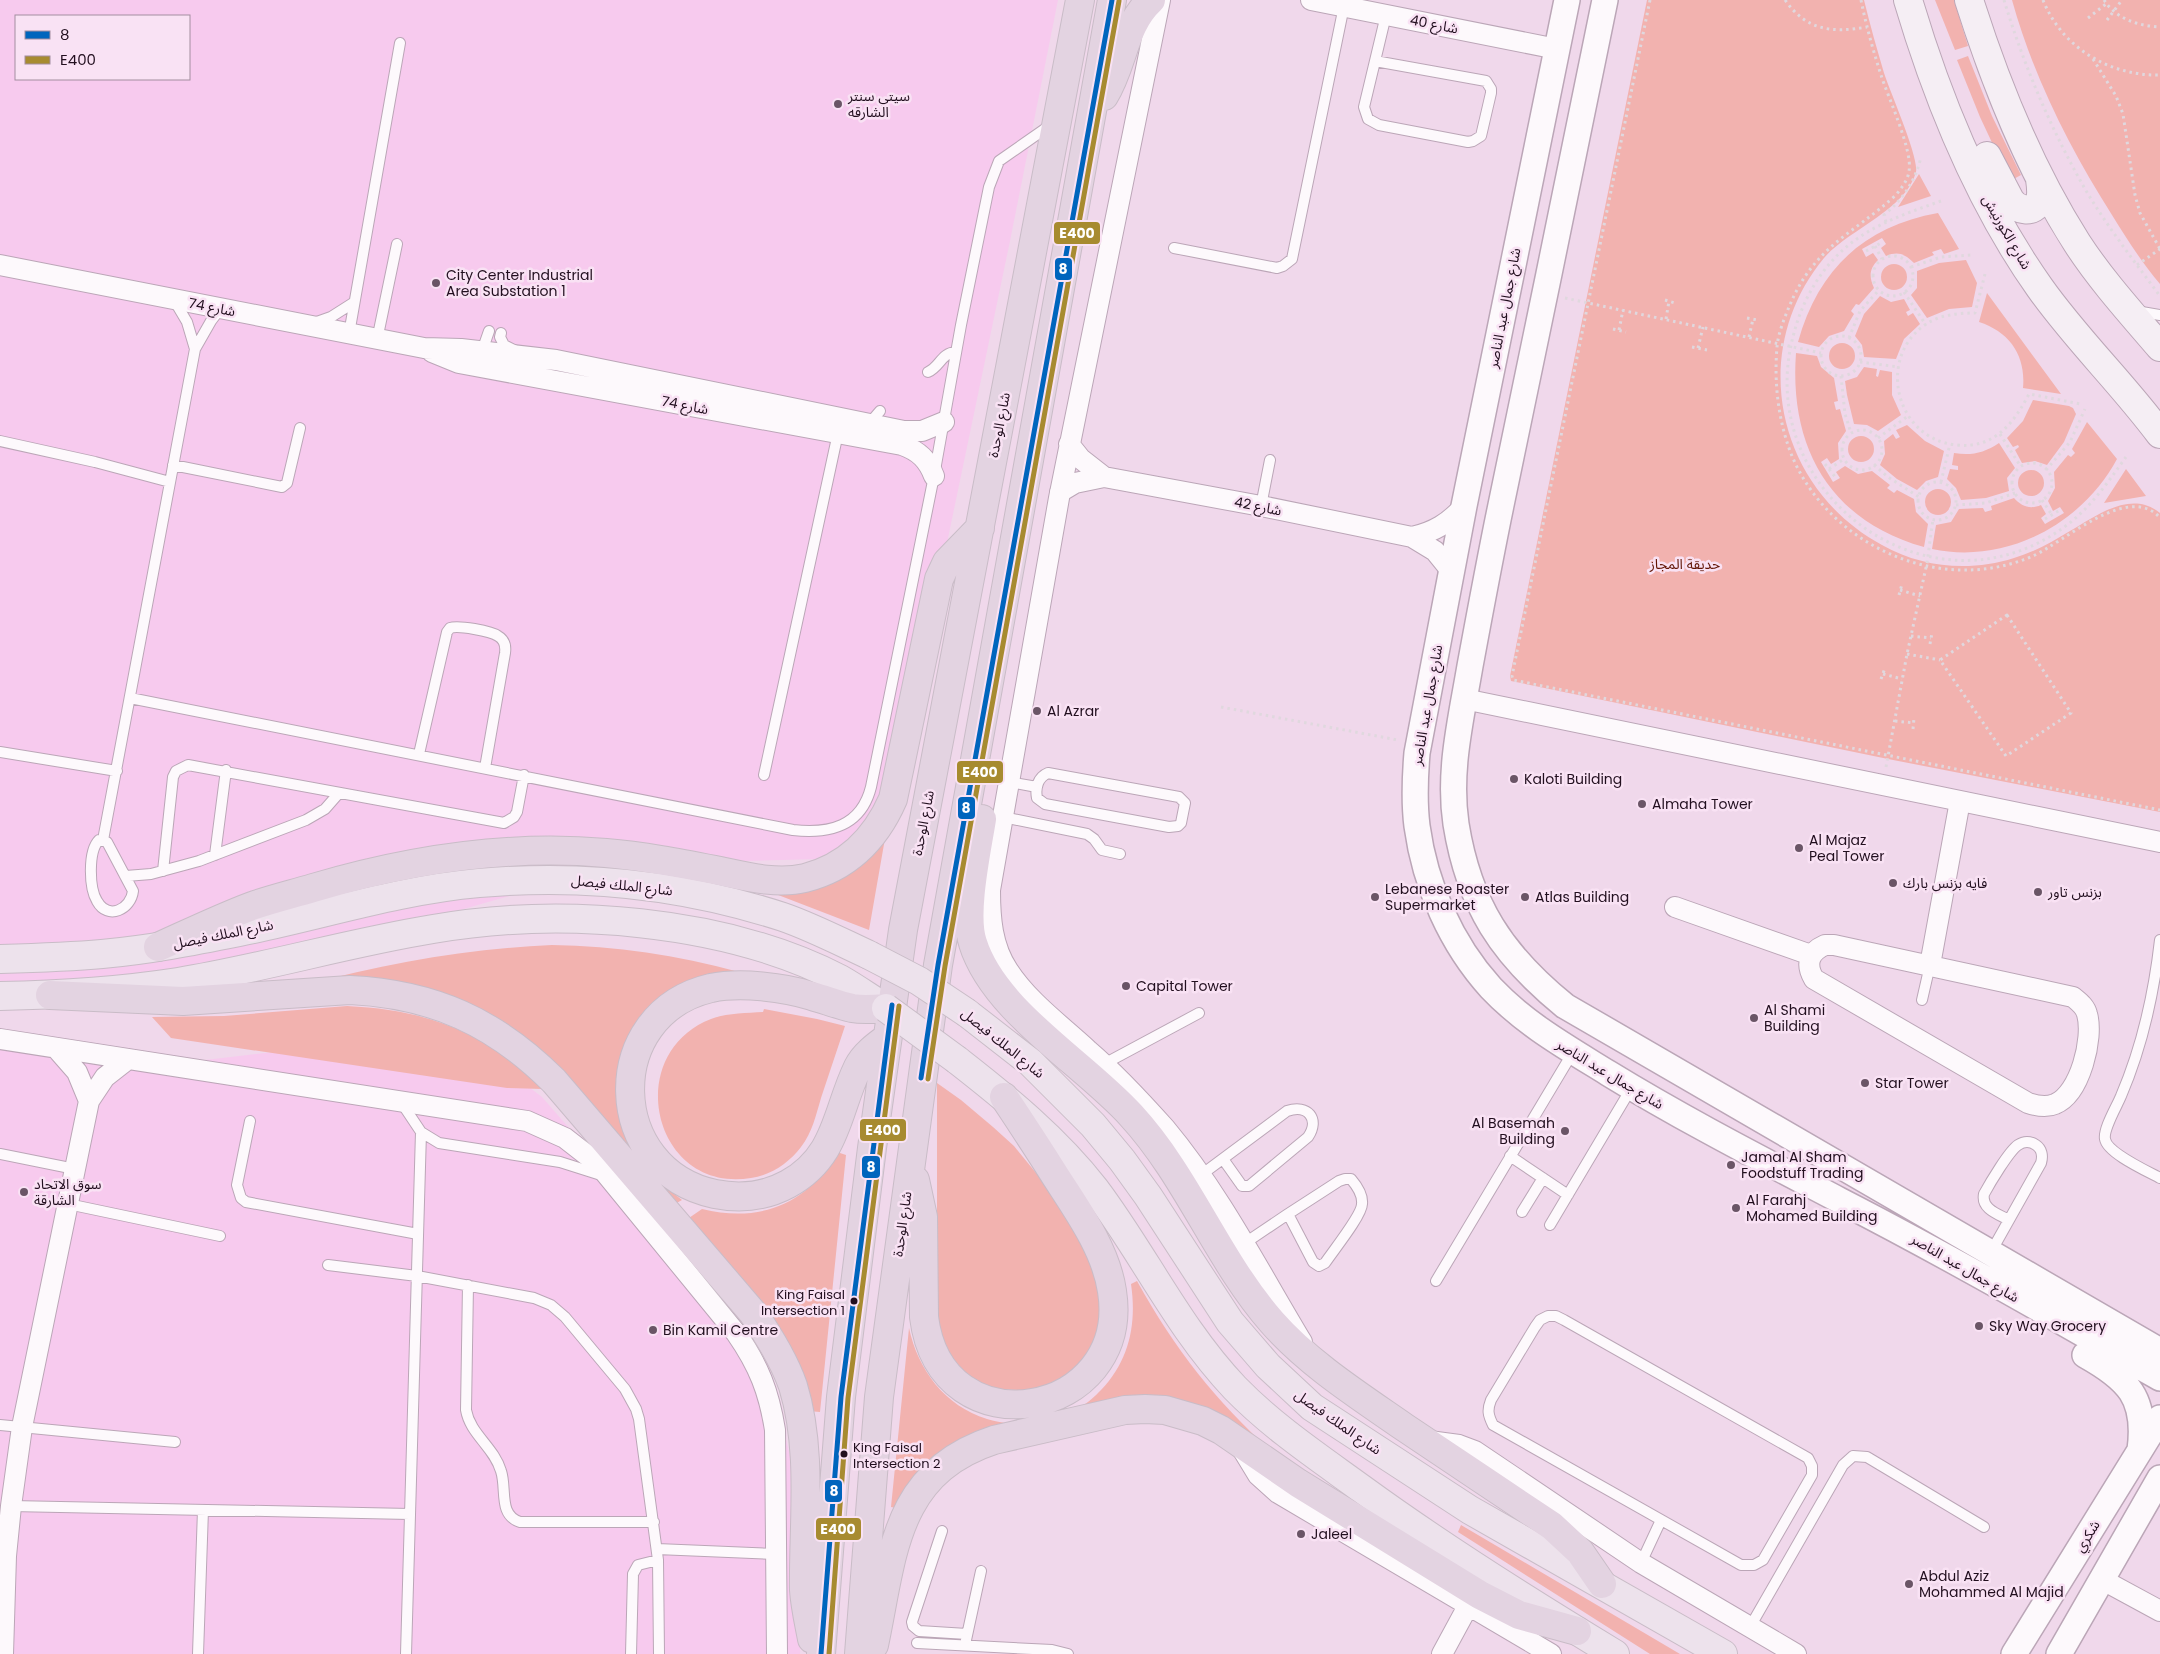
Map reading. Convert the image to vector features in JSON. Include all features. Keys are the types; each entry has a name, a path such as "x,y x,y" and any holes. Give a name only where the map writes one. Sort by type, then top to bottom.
{"highway":[{"name":"شارع الوحدة","path":"821,1654 841,1397 887,1038 903,930 1080,0"},
{"name":"شارع الوحدة","path":"859,1654 879,1397 938,965 1112,0"},
{"path":"1090,124 1118,70 1131,25 1140,11 1151,0"},
{"path":"158,947 254,906 353,876 436,858 520,851 605,852 646,857 763,879 784,880 804,878 842,863 859,850 873,835 884,818 892,799 939,579 947,562 980,528"},
{"path":"974,757 980,768 984,791 969,928 973,945 982,963 1009,1004 1110,1093 1150,1136 1178,1176 1254,1299 1292,1343 1352,1392 1552,1526 1580,1552 1602,1584"},
{"path":"886,1008 851,1007 787,990 744,986 712,988 697,993 682,1000 663,1014 647,1032 639,1046 633,1061 629,1091 634,1121 647,1149 657,1161 668,1172 694,1188 724,1196 740,1197 772,1191 801,1176 823,1154 838,1126 858,1066 871,1050 887,1038"},
{"path":"50,995 183,1000 350,990 375,991 426,1001 458,1013 496,1032 536,1063 554,1081 753,1313 785,1366 798,1405 804,1446 804,1592 814,1654"},
{"path":"911,1158 923,1217 924,1325 931,1349 939,1364 962,1387 976,1396 992,1402 1007,1405 1038,1403 1068,1390 1080,1381 1100,1357 1112,1325 1112,1292 1102,1259 1084,1222 1004,1097"},
{"path":"872,1654 902,1523 909,1506 925,1484 944,1464 960,1454 994,1440 1125,1410 1145,1409 1165,1410 1194,1418 1221,1430 1285,1475 1480,1595 1519,1615 1577,1631"}],"main road":[{"name":"شارع الكورنيش","path":"1908,0 1953,127 2001,226 2020,258 2064,318 2160,434"},
{"path":"1969,0 1998,85 2050,200 2107,286 2160,347"},
{"path":"1953,127 1972,135 1979,143 2014,206 2028,210 2035,206 2040,200 2040,179"},
{"name":"شارع الملك فيصل","path":"0,959 102,954 158,947 240,932 426,890 503,881 581,880 659,888 735,903 784,918 869,955 919,981 967,1013 1030,1062 1093,1126 1122,1160 1148,1196 1230,1322 1268,1366 1312,1406 1470,1510 1723,1654"},
{"path":"0,996 50,995 177,982 432,929 486,922 541,919 648,924 705,933 761,948 808,965 841,980 886,1008 1004,1097 1055,1144 1094,1189 1197,1343 1234,1387 1255,1407 1300,1445 1394,1512 1615,1654"}],"street":[{"path":"1160,0 1060,492 990,890 990,918 995,944 1007,969 1024,991 1104,1064 1165,1128 1201,1175 1245,1243 1268,1287 1315,1362"},
{"name":"شارع 40","path":"1311,0 1354,5 1386,15 1557,49"},
{"name":"شارع جمال عبد الناصر","path":"1567,0 1464,506 1419,744 1415,789 1417,825 1426,869 1435,895 1450,928 1468,959 1490,987 1516,1012 1545,1034 1632,1088 1738,1148 1906,1235 2160,1378"},
{"name":"شارع جمال عبد الناصر","path":"1605,0 1490,558 1464,700 1454,768 1453,788 1463,859 1474,894 1490,926 1511,956 1536,983 1565,1006 2160,1351"},
{"path":"1514,258 1520,268 1523,279 1510,360 1518,368 1530,367"},
{"name":"شارع 74","path":"0,265 424,348 448,360 528,357 556,360 872,417 914,432 931,429 944,422"},
{"name":"شارع 74","path":"479,359 910,448 924,458 934,476"},
{"name":"شارع 42","path":"1069,444 1081,459 1104,477"},
{"path":"1471,472 1477,467 1485,467 1491,473 1492,481 1481,544 1484,552 1490,558"},
{"name":"شارع 42","path":"1060,492 1075,482 1104,477 1261,506 1412,537 1435,551 1452,572"},
{"name":"شارع 42","path":"1412,537 1427,534 1441,527 1454,518 1464,506"},
{"path":"1464,700 2160,842"},
{"path":"1930,965 1960,801"},
{"path":"1675,907 1811,954"},
{"path":"1825,945 1834,945 1930,965 2062,993 2073,997 2082,1004 2087,1014 2088,1043 2078,1078 2069,1094 2055,1104 2046,1106 2028,1103 1814,979 1809,971 1808,963 1811,954 1817,948 1825,945"},
{"path":"0,1039 527,1121 546,1128 582,1149 610,1178 736,1333 751,1355 763,1379 771,1404 775,1430 777,1654"},
{"path":"56,1048 77,1072 89,1101"},
{"path":"4,1654 6,1556 22,1426 89,1101 106,1077 128,1059"},
{"path":"1663,1105 1678,1102 1692,1105 1751,1137 1757,1137 1762,1134 1765,1124 1762,1119"},
{"path":"1906,1235 1914,1247 1936,1267 2119,1376 2135,1399 2141,1416 2140,1450"},
{"path":"2130,1332 2160,1331"},
{"name":"شكري","path":"2019,1650 2160,1418"},
{"path":"1425,1441 1458,1445 1475,1451 1641,1563 1796,1654"},
{"path":"1238,1442 1258,1475 1278,1493 1551,1654"},
{"path":"2059,1653 2160,1478"},
{"path":"2101,1579 2160,1611"},
{"path":"1442,1654 1468,1606"}],"lane":[{"path":"1174,248 1277,268 1292,259 1354,5"},
{"path":"1375,61 1486,81 1491,89 1491,93 1480,136 1468,142 1373,123 1368,119 1364,107 1375,61 1386,15"},
{"path":"348,334 400,43"},
{"path":"130,698 419,754 793,830 822,832 837,828 850,821 861,810 870,792 934,476 956,352 989,187 999,161 1057,121"},
{"path":"377,340 397,244"},
{"path":"173,299 187,322 195,349"},
{"path":"307,325 331,317 353,303"},
{"path":"104,840 195,349 220,308"},
{"path":"2128,310 2160,315"},
{"path":"479,359 489,331"},
{"path":"501,333 500,338 504,344 528,357"},
{"path":"928,372 934,370 942,357 949,352 956,352"},
{"path":"173,465 282,487 287,483 300,428"},
{"path":"764,775 838,433"},
{"path":"0,441 95,462 170,482"},
{"path":"1261,506 1270,460"},
{"path":"419,754 447,632 455,626 460,626 498,636 506,648 485,768"},
{"path":"0,752 117,771"},
{"path":"163,871 172,783 176,771 188,765 226,770 504,823 514,818 524,775"},
{"path":"215,855 226,770"},
{"path":"1052,772 1178,796 1183,799 1186,808 1181,823 1178,826 1169,827 1045,804 1037,798 1037,787 1044,774 1052,772"},
{"path":"1009,782 1037,787"},
{"path":"126,876 163,871 215,855 316,816 329,806 339,793"},
{"path":"1003,817 1087,834 1094,839 1102,850 1120,854"},
{"path":"100,840 104,840 107,842 116,862 134,891 132,899 127,906 120,910 111,911 103,908 97,902 94,894 91,870 94,847 100,840"},
{"path":"2160,940 2156,974 2143,1031 2122,1095 2105,1133 2105,1140 2113,1151 2160,1178"},
{"path":"1922,1000 1930,965"},
{"path":"1104,1064 1199,1013"},
{"path":"1436,1281 1573,1052"},
{"path":"1550,1225 1632,1088"},
{"path":"401,1101 421,1132 439,1143 560,1162 610,1178"},
{"path":"1201,1175 1287,1111 1297,1108 1306,1111 1312,1119 1313,1129 1308,1137 1249,1186 1242,1186 1223,1159"},
{"path":"250,1121 237,1185 238,1192 246,1202 418,1234"},
{"path":"406,1654 421,1132"},
{"path":"1991,1252 2009,1220 2041,1163 2042,1152 2039,1147 2030,1142 2025,1142 2016,1147 1984,1194 1986,1206 2009,1220"},
{"path":"0,1154 75,1169"},
{"path":"1510,1156 1568,1195"},
{"path":"1522,1212 1543,1178"},
{"path":"1245,1243 1288,1214 1345,1179 1351,1179 1362,1196 1362,1208 1358,1215 1322,1265 1315,1265 1288,1214"},
{"path":"68,1204 220,1236"},
{"path":"328,1265 417,1276 534,1298 551,1306 565,1317 625,1388 639,1419 658,1554 659,1654"},
{"path":"468,1285 466,1410 473,1429 488,1445 498,1461 503,1480 506,1511 509,1516 520,1522 654,1522"},
{"path":"1548,1316 1556,1316 1564,1320 1804,1455 1812,1466 1812,1475 1767,1556 1754,1565 1742,1565 1662,1520 1493,1425 1489,1417 1488,1408 1491,1400 1540,1320 1548,1316"},
{"path":"0,1425 175,1442"},
{"path":"1750,1627 1843,1465 1854,1456 1867,1457 1984,1527"},
{"path":"11,1506 410,1514"},
{"path":"198,1654 203,1510"},
{"path":"1641,1563 1662,1520"},
{"path":"942,1531 912,1622 913,1626 919,1631 967,1634"},
{"path":"631,1654 633,1574 638,1565 658,1554 776,1554"},
{"path":"965,1646 981,1572"},
{"path":"917,1644 1052,1650 1068,1654"}],"path":[{"path":"1650,0 1514,666 1513,680 2160,810"},
{"path":"1785,0 1801,18 1820,28 1837,31 1867,27"},
{"path":"1861,0 1883,82 1910,161 1909,172 1905,184 1896,195 1879,210 1837,240 1810,268 1791,302 1777,342 1776,382 1781,420 1790,451 1804,478 1833,514 1853,532 1886,552 1926,567 1980,570 2013,563 2034,556 2096,519 2116,510 2133,507 2146,508 2160,518"},
{"path":"2004,0 2035,89 2059,141 2086,191 2160,296"},
{"path":"2044,0 2075,45 2093,59 2109,67 2128,72 2145,76 2160,75"},
{"path":"2107,20 2122,0"},
{"path":"2088,18 2105,2 2114,11 2128,20 2144,26 2160,27"},
{"path":"2093,59 2109,84 2123,114 2135,195 2140,213 2160,249 2138,265"},
{"path":"1886,222 1884,215 1902,199 1908,190 1917,172 1921,157"},
{"path":"1941,200 1886,222 1856,240 1831,261 1804,305 1790,346 1787,383 1791,419 1799,448 1812,474 1826,493 1853,520 1873,534 1890,543 1928,555 1967,561 1980,560 2020,550 2043,540 2067,525 2087,508 2126,457"},
{"path":"1866,251 1883,242"},
{"path":"1875,246 1882,259"},
{"path":"1911,267 1941,257 1972,255"},
{"path":"1888,256 1902,258 1911,267 1912,280 1904,292 1891,295 1879,290 1873,277 1874,270 1882,259 1888,256"},
{"path":"1984,274 1976,313 1949,315 1926,325 1918,331 1906,346 1899,367 1898,392 1908,416 1924,433 1935,440 1966,446 1980,444 2000,434 2013,422 2029,394 2080,404"},
{"path":"1849,338 1860,311 1879,290"},
{"path":"1904,292 1926,325"},
{"path":"1545,294 1749,336 1821,353"},
{"path":"1666,319 1667,301 1676,303"},
{"path":"1619,330 1623,310"},
{"path":"1747,318 1758,320"},
{"path":"1749,336 1752,319"},
{"path":"1698,348 1703,327"},
{"path":"1613,329 1626,332"},
{"path":"1842,336 1849,338 1859,348 1860,362 1852,372 1841,376 1834,374 1823,366 1821,353 1828,340 1842,336"},
{"path":"1692,347 1708,350"},
{"path":"1860,362 1899,367"},
{"path":"1841,376 1845,414 1851,433"},
{"path":"2046,470 2070,442 2085,409"},
{"path":"1878,438 1908,416"},
{"path":"1865,430 1878,438 1882,449 1878,461 1874,465 1861,469 1854,468 1844,459 1843,444 1851,433 1865,430"},
{"path":"2000,434 2020,467"},
{"path":"1941,482 1950,444"},
{"path":"1829,469 1844,459"},
{"path":"1825,464 1836,478"},
{"path":"2034,464 2046,470 2052,482 2048,495 2042,500 2030,503 2018,498 2012,479 2020,467 2034,464"},
{"path":"1874,465 1888,477 1919,497"},
{"path":"1935,482 1941,482 1951,488 1956,499 1956,505 1950,515 1939,520 1928,517 1920,509 1919,497 1925,487 1935,482"},
{"path":"1956,505 1986,503 2015,493"},
{"path":"2042,500 2052,515"},
{"path":"2045,519 2060,510"},
{"path":"1882,785 1926,567 1933,519"},
{"path":"1899,595 1902,584"},
{"path":"1900,590 1920,596"},
{"path":"1907,654 1940,660 2007,615 2071,713 2006,756 1940,660"},
{"path":"1930,644 1932,633"},
{"path":"1911,636 1931,638"},
{"path":"1881,679 1885,668"},
{"path":"1883,674 1902,679"},
{"path":"1221,707 1419,744"},
{"path":"1913,729 1914,718"},
{"path":"1894,721 1914,723"}],"shaded area":[{"path":"0,0 1058,0 938,586 892,788 856,842 820,859 666,863 530,890 366,937 198,998 0,994"},
{"path":"0,1036 188,1062 291,1050 499,1064 542,1097 617,1183 759,1323 803,1512 800,1654 0,1654"}],"green space":[{"name":"حديقة المجاز","path":"1647,0 1864,0 1884,73 1913,153 1916,172 1910,185 1901,197 1824,258 1800,295 1786,334 1781,375 1784,415 1797,454 1817,489 1846,520 1882,545 1914,559 1930,563 1964,566 1981,565 2014,558 2043,546 2102,512 2126,504 2149,506 2160,513 2160,812 1888,759 1511,681 1510,676"},
{"path":"1935,0 1954,0 1968,46 1955,50"},
{"path":"2012,0 2160,0 2160,284 2123,233 2067,138 2042,84"},
{"path":"1968,56 1992,116 2021,175 2010,181 1980,117 1957,60"},
{"path":"1919,174 1931,196 1898,207"},
{"path":"1938,213 1959,249 1944,254 1941,249 1932,252 1934,255 1914,263 1908,257 1901,254 1886,256 1881,248 1886,244 1882,238 1862,249 1866,257 1873,253 1878,260 1871,273 1874,288 1851,311 1854,314 1844,331 1829,336 1819,347 1798,342 1818,293 1848,255 1866,241 1888,229 1912,219"},
{"path":"1966,260 1977,283 1972,307 1949,309 1927,318 1911,295 1917,288 1917,271 1939,263"},
{"path":"1894,264 1903,268 1907,277 1903,286 1894,290 1885,286 1881,277 1885,268"},
{"path":"1987,293 2061,394 2023,388 2022,366 2014,347 1999,332 1979,322"},
{"path":"1880,296 1891,302 1904,299 1910,310 1906,312 1908,316 1913,313 1920,324 1904,339 1896,359 1864,357 1862,345 1855,336 1864,314"},
{"path":"1842,343 1851,347 1855,356 1851,365 1842,369 1833,365 1829,356 1833,347"},
{"path":"1796,353 1817,356 1821,367 1834,378 1838,401 1834,402 1836,410 1840,409 1846,431 1838,443 1839,459 1831,464 1827,458 1821,462 1833,482 1840,478 1836,472 1845,466 1858,474 1872,471 1890,485 1887,488 1894,493 1897,490 1914,499 1916,512 1928,524 1924,547 1891,535 1863,519 1840,499 1822,476 1809,449 1800,419 1796,387"},
{"path":"1864,367 1877,369 1876,376 1878,377 1880,370 1892,372 1892,395 1901,415 1878,431 1867,425 1854,424 1847,395 1845,381 1857,377"},
{"path":"2033,400 2069,406 2073,408 2076,414 2064,442 2047,465 2035,461 2022,463 2015,450 2019,447 2018,445 2013,447 2007,438 2023,421"},
{"path":"2087,422 2117,459 2102,482 2084,503 2063,520 2039,534 2014,545 1987,551 1960,552 1932,549 1936,525 1951,522 1959,509 1983,508 1985,512 1992,510 1991,506 2014,498 2026,506 2041,505 2046,514 2041,518 2045,524 2064,513 2060,507 2053,511 2048,501 2055,488 2054,472 2068,455 2071,457 2075,453 2072,449"},
{"path":"1907,425 1925,441 1944,451 1938,477 1926,481 1917,490 1897,479 1880,465 1885,454 1884,441 1893,434 1896,439 1900,437 1896,430"},
{"path":"1861,436 1870,440 1874,449 1870,458 1861,462 1852,458 1848,449 1852,440"},
{"path":"1999,443 2015,468 2007,478 2009,491 1986,498 1961,500 1956,488 1947,479 1950,469 1958,470 1958,466 1952,465 1954,453 1977,453"},
{"path":"2126,469 2146,496 2104,503"},
{"path":"2031,470 2040,474 2044,483 2040,492 2031,496 2022,492 2018,483 2022,474"},
{"path":"1938,489 1947,493 1951,502 1947,511 1938,515 1929,511 1925,502 1929,493"},
{"path":"887,827 869,930 773,893"},
{"path":"552,945 600,947 646,952 739,972 647,1019 639,1158 658,1181 682,1200 673,1205 517,1037 306,985 428,958"},
{"path":"347,1006 377,1008 404,1013 454,1028 477,1039 499,1053 521,1069 543,1089 507,1088 171,1038 152,1017 224,1016"},
{"path":"764,1009 845,1026 813,1124 805,1142 796,1153 785,1163 766,1174 751,1178 717,1177 691,1165 672,1144 660,1118 658,1089 666,1061 683,1037 711,1019 730,1014 763,1012"},
{"path":"937,1083 961,1100 1014,1146 1050,1190 1067,1216 1098,1276 1103,1320 1088,1360 1043,1391 991,1389 966,1374 947,1351 938,1323 937,1308"},
{"path":"837,1152 846,1155 820,1412 808,1411 686,1220 702,1209 723,1213 743,1213 762,1211 780,1206 797,1197 812,1185"},
{"path":"1137,1281 1168,1332 1201,1377 1238,1419 1280,1459 1197,1412 1018,1429 901,1509 891,1507 909,1328 919,1358 927,1372 946,1396 972,1413 987,1419 1007,1423 1021,1422 1080,1407 1094,1397 1111,1379 1129,1341 1133,1313 1131,1284"},
{"path":"1461,1525 1680,1654 1650,1654 1458,1532"}],"transit line":[{"name":"8","path":"921,1078 938,965 1112,0"},
{"name":"E400","path":"928,1079 945,966 1119,1"},
{"name":"8","path":"821,1654 841,1397 892,1005"},
{"name":"E400","path":"829,1654 848,1398 899,1006"}],"place":[{"name":"سيتي سنتر الشارقه","path":"838,104"},
{"name":"City Center Industrial Area Substation 1","path":"436,283"},
{"name":"Al Azrar","path":"1037,711"},
{"name":"Kaloti Building","path":"1514,779"},
{"name":"Almaha Tower","path":"1642,804"},
{"name":"Al Majaz Peal Tower","path":"1799,848"},
{"name":"فايه بزنس بارك","path":"1893,883"},
{"name":"بزنس تاور","path":"2038,892"},
{"name":"Lebanese Roaster Supermarket","path":"1375,897"},
{"name":"Atlas Building","path":"1525,897"},
{"name":"Capital Tower","path":"1126,986"},
{"name":"Al Shami Building","path":"1754,1018"},
{"name":"Star Tower","path":"1865,1083"},
{"name":"Al Basemah Building","path":"1565,1131"},
{"name":"Jamal Al Sham Foodstuff Trading","path":"1731,1165"},
{"name":"سوق الاتحاد الشارقة","path":"24,1192"},
{"name":"Al Farahj Mohamed Building","path":"1736,1208"},
{"name":"King Faisal Intersection 1","path":"854,1301"},
{"name":"Sky Way Grocery","path":"1979,1326"},
{"name":"Bin Kamil Centre","path":"653,1330"},
{"name":"King Faisal Intersection 2","path":"844,1454"},
{"name":"Jaleel","path":"1301,1534"},
{"name":"Abdul Aziz Mohammed Al Majid","path":"1909,1584"}]}
